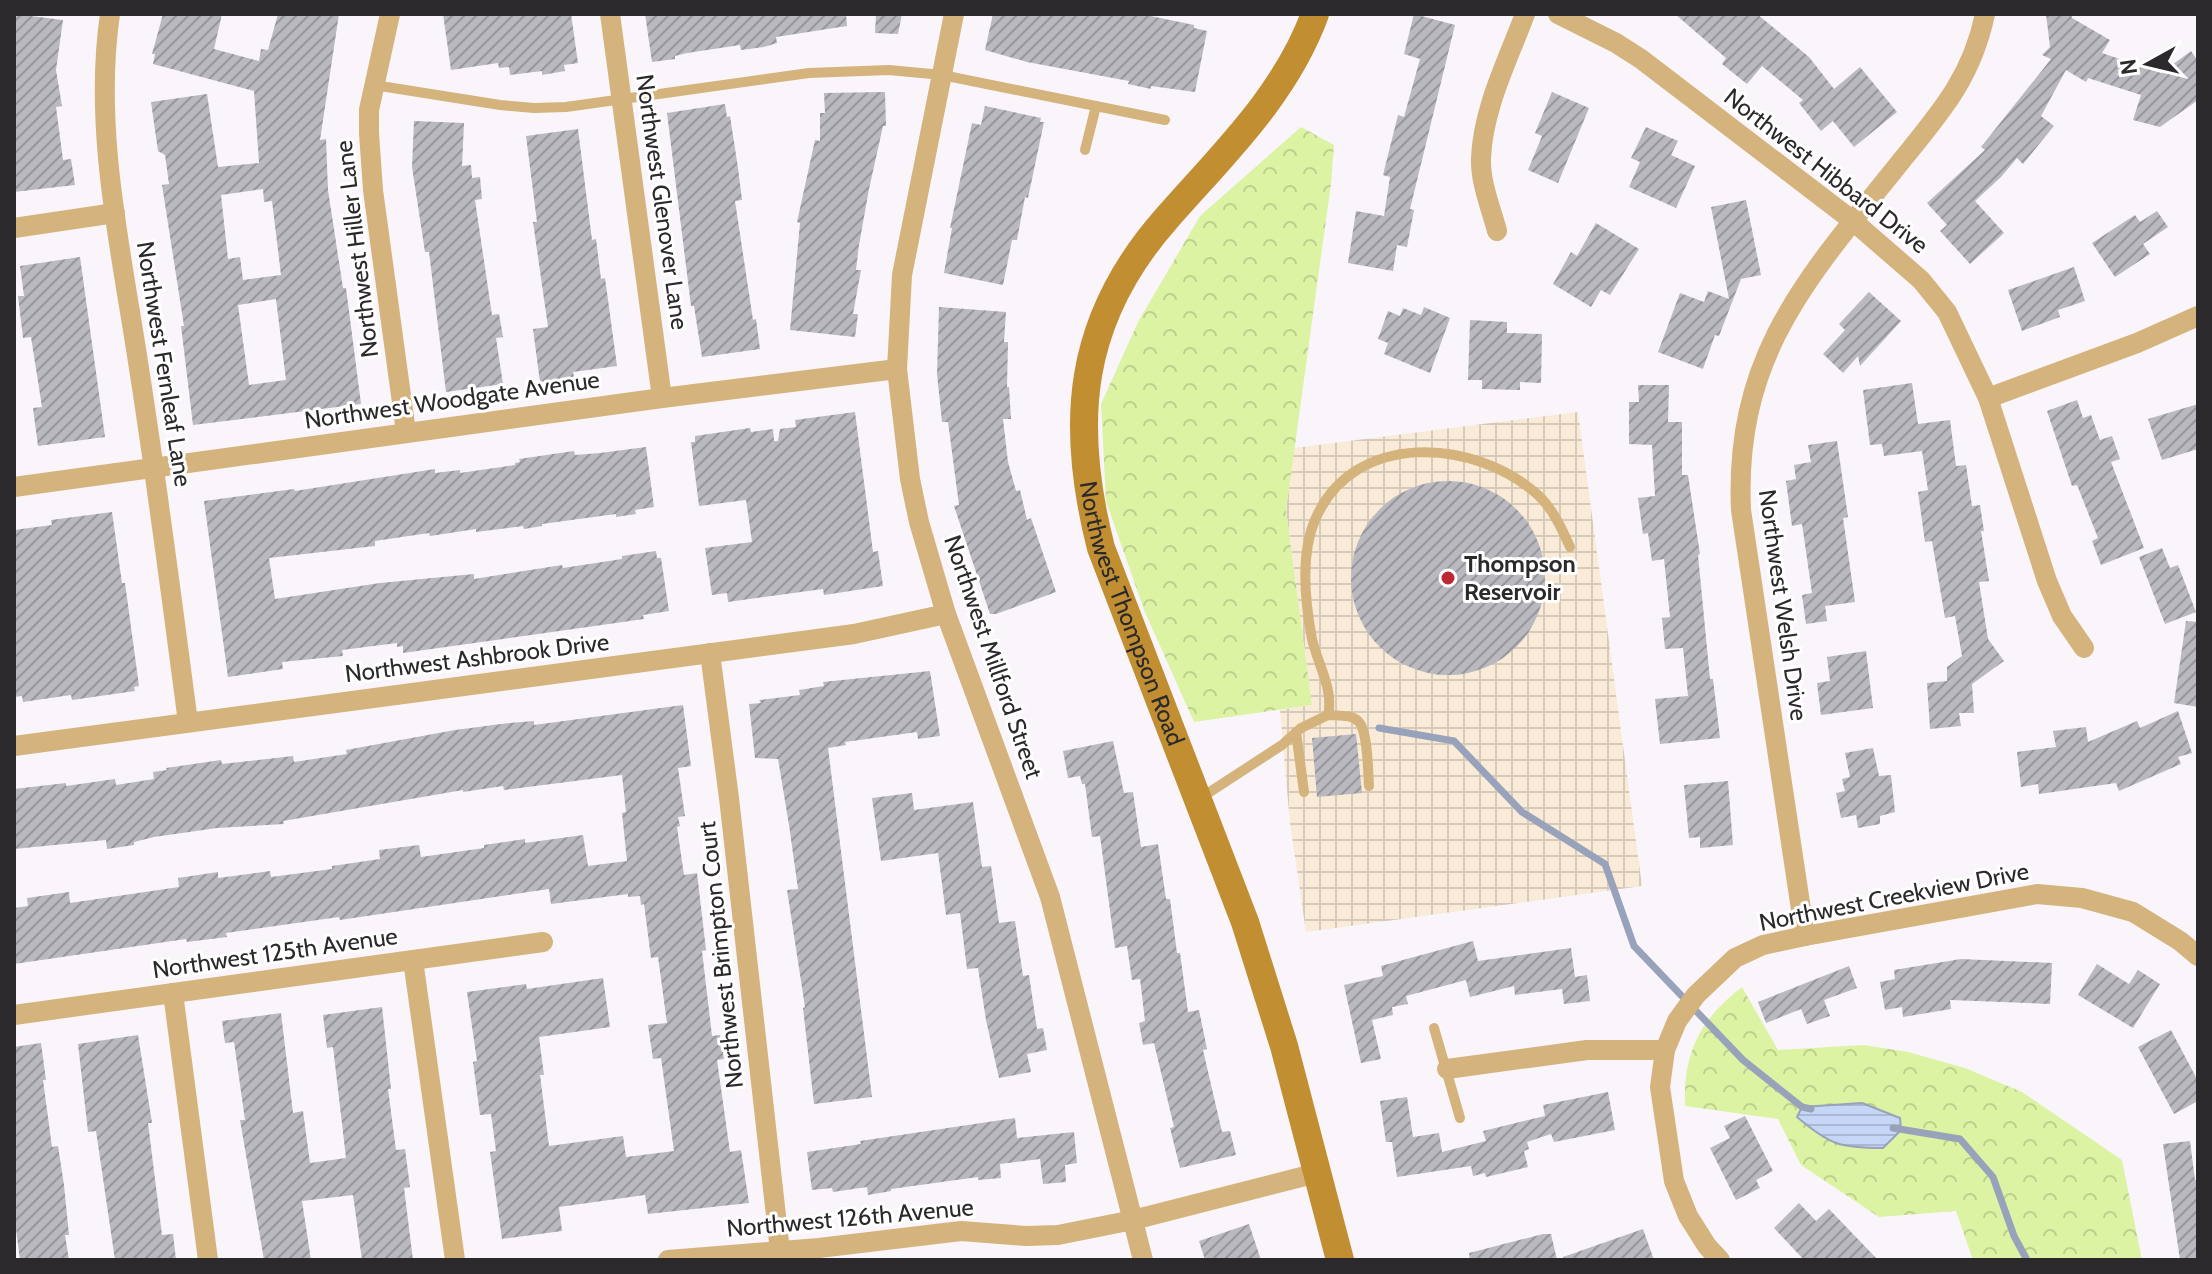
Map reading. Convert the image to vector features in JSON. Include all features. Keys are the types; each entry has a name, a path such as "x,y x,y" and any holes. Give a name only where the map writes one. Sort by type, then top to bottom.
{"street":[{"name":"Northwest Fernleaf Lane","path":"110,14 104,73 115,213 155,469 188,722"},
{"name":"Northwest Hiller Lane","path":"390,14 369,110 369,133 373,190 406,432"},
{"name":"Northwest Glenover Lane","path":"610,14 662,398"},
{"name":"Northwest Millford Street","path":"954,14 902,275 897,369 913,493 928,558 946,614 1050,897 1143,1260"},
{"name":"Northwest Thompson Road","path":"1315,14 1303,43 1257,117 1146,244 1115,293 1094,346 1083,395 1082,446 1090,503 1101,548 1250,936 1284,1046 1340,1260"},
{"path":"1497,231 1481,159 1489,110 1525,14"},
{"name":"Northwest Hibbard Drive","path":"1558,14 1641,59 1853,221 1921,280 1947,312 1988,398 2047,581 2062,616 2084,648"},
{"name":"Northwest Welsh Drive","path":"1805,936 1743,526 1740,475 1743,432 1760,368 1794,301 1853,221 1952,98 1974,56 1985,14"},
{"path":"14,228 115,213"},
{"path":"1988,398 2137,343 2198,316"},
{"name":"Northwest Woodgate Avenue","path":"14,487 406,432 897,369"},
{"name":"Northwest Ashbrook Drive","path":"14,746 854,634 946,614"},
{"name":"Northwest Brimpton Court","path":"710,653 780,1251"},
{"name":"Northwest Creekview Drive","path":"1720,1260 1688,1216 1674,1181 1660,1087 1665,1050 1677,1021 1696,995 1735,958 1763,945 1805,936 2037,894 2082,898 2133,912 2198,956"},
{"name":"Northwest 125th Avenue","path":"14,1015 543,942"},
{"path":"413,960 455,1260"},
{"path":"173,993 208,1260"},
{"path":"1447,1069 1587,1050 1665,1050"},
{"name":"Northwest 126th Avenue","path":"668,1260 961,1231 1058,1235 1133,1220 1317,1173"}],"lane":[{"path":"374,85 534,108 824,72 889,70 942,75 1165,120"},
{"path":"1085,150 1096,106"},
{"path":"1328,715 1331,703 1312,640 1306,557 1315,520 1333,490 1355,469 1377,459 1433,451 1511,475 1540,497 1560,524 1570,547"},
{"path":"1198,800 1282,745 1296,732 1328,715 1349,716 1359,721 1364,731 1369,786"},
{"path":"1296,732 1304,792"},
{"path":"1434,1028 1460,1118"}],"shaded area":[{"name":"Thompson Reservoir","path":"1578,412 1642,886 1306,932 1290,823 1280,710 1312,705 1286,510 1294,448"}],"green space":[{"path":"1301,127 1334,145 1286,510 1312,705 1194,722 1144,610 1106,501 1101,404 1138,322 1200,216"},
{"path":"1742,987 1778,1050 1864,1045 1908,1052 1965,1068 2022,1092 2122,1160 2142,1260 1973,1260 1956,1211 1879,1217 1801,1165 1778,1119 1685,1106 1687,1070 1697,1039 1715,1012"}],"water":[{"path":"1862,1103 1900,1118 1901,1130 1883,1148 1836,1143 1818,1134 1797,1117 1802,1107"}],"building":[{"path":"14,14 63,20 56,70 62,106 56,107 63,160 71,159 75,185 14,192"},
{"path":"163,14 222,14 214,49 259,61 261,49 268,50 278,14 339,14 320,140 326,139 328,190 343,288 346,288 361,404 193,425 181,326 184,326 162,185 169,184 165,155 158,151 151,102 207,94 218,167 259,163 254,91 153,64 155,54 152,54","holes":["263,189 264,202 272,201 281,275 243,280 240,257 228,259 221,195","276,299 286,380 249,385 238,305"]},
{"path":"443,14 571,14 578,63 564,65 565,71 542,75 542,71 510,75 509,67 499,68 498,63 451,70"},
{"path":"645,14 846,14 847,26 776,37 777,43 764,47 741,50 740,45 652,62"},
{"path":"876,14 902,14 898,34 875,33"},
{"path":"993,14 1141,14 1194,25 1194,28 1207,31 1195,92 1151,86 1151,89 1128,84 1129,81 1027,62 985,50"},
{"path":"1414,14 1455,25 1410,209 1414,210 1407,247 1397,245 1393,271 1348,263 1356,211 1384,216 1390,177 1383,175 1398,115 1404,117 1420,59 1404,54"},
{"path":"1675,14 1757,14 1809,57 1834,89 1860,67 1897,112 1854,147 1833,121 1821,131 1799,103 1803,100 1762,66 1747,84 1722,64 1726,58"},
{"path":"2046,14 2071,14 2072,18 2110,40 2102,53 2161,73 2191,51 2198,61 2198,100 2160,127 2133,120 2141,95 2088,78 2086,82 2066,70 2041,116 2054,126 2023,164 2017,158 1975,201 2004,233 1970,264 1940,231 1947,225 1927,203 1985,150 1981,147 2051,59 2042,55 2050,47"},
{"path":"885,92 886,126 883,126 859,245 856,270 861,270 853,314 858,314 855,337 790,330 800,223 797,222 815,140 820,141 820,113 825,113 824,93"},
{"path":"1552,92 1589,108 1558,183 1528,170 1542,136 1535,133"},
{"path":"725,104 727,117 730,116 742,200 735,201 760,349 702,357 694,306 691,306 667,113"},
{"path":"985,106 1041,118 1040,122 1044,122 1028,198 1025,197 1017,240 1012,240 1003,285 944,273 972,123 981,125"},
{"path":"414,121 464,123 462,166 471,165 472,178 480,177 482,199 475,200 492,315 499,314 503,337 496,338 503,384 446,392 429,252 425,252 412,167"},
{"path":"1646,127 1678,141 1671,155 1695,166 1676,208 1629,187 1640,162 1631,158"},
{"path":"578,129 592,240 596,239 601,279 605,278 617,366 573,372 574,377 540,382 533,329 548,327 533,222 537,222 526,136"},
{"path":"1746,200 1761,275 1741,279 1703,369 1658,352 1680,293 1704,302 1708,291 1729,299 1711,207"},
{"path":"2157,211 2168,227 2143,244 2150,254 2115,277 2092,243 2135,215 2140,222"},
{"path":"1596,223 1639,249 1610,295 1601,290 1591,307 1553,284 1571,252 1577,256"},
{"path":"80,257 105,437 38,446 33,408 42,407 31,337 23,338 18,296 24,296 20,266"},
{"path":"2074,267 2085,301 2058,310 2060,317 2022,331 2008,290"},
{"path":"1869,292 1901,321 1860,366 1858,356 1843,373 1823,354 1845,330 1839,324"},
{"path":"939,307 1006,312 1004,342 1008,342 1007,387 1011,419 1003,419 1008,462 1016,491 1020,490 1027,520 1031,518 1056,592 996,614 990,614 954,506 959,505 948,422 942,422 937,374"},
{"path":"1424,307 1450,318 1430,373 1384,354 1388,343 1378,339 1388,311 1400,316 1403,308 1421,315"},
{"path":"1470,320 1507,322 1507,333 1542,334 1541,383 1520,382 1520,390 1482,389 1482,380 1468,380"},
{"path":"1912,383 1918,424 1950,420 1956,466 1966,465 1972,506 1980,505 1989,581 1979,582 1988,639 2004,661 1972,684 1974,713 1959,713 1961,726 1930,729 1927,683 1947,681 1947,667 1962,656 1955,616 1945,618 1932,541 1925,542 1918,492 1928,490 1922,451 1884,456 1882,444 1870,445 1863,390"},
{"path":"1638,385 1669,385 1668,422 1682,422 1682,475 1688,475 1700,554 1710,679 1713,679 1720,738 1660,744 1655,699 1688,696 1683,648 1665,649 1662,618 1670,617 1664,559 1652,561 1648,533 1643,534 1638,498 1655,496 1652,445 1629,444 1629,402 1639,402"},
{"path":"2077,400 2083,418 2091,415 2100,440 2112,436 2120,459 2111,462 2144,548 2101,565 2092,541 2098,538 2077,485 2072,486 2047,411"},
{"path":"2198,404 2198,449 2162,460 2148,419"},
{"path":"855,412 873,552 878,551 883,586 824,595 823,589 728,602 727,593 712,595 705,548 752,542 746,500 699,506 691,442 695,442 695,436 750,428 751,432 773,429 774,441 778,441 780,429 796,427 795,420"},
{"path":"1837,441 1848,517 1843,518 1855,602 1825,606 1827,621 1806,624 1802,595 1812,593 1802,524 1792,526 1786,481 1796,479 1794,465 1811,462 1808,445"},
{"path":"646,447 654,507 635,510 636,514 616,517 616,514 524,529 523,526 476,532 476,529 430,536 429,533 375,541 375,546 269,558 275,599 380,583 474,574 474,579 562,565 563,568 656,551 657,558 661,558 669,611 643,615 644,619 403,653 403,646 397,647 397,643 342,650 343,656 282,662 283,669 228,677 204,501 295,491 435,469 435,473 460,470 460,473 515,465 520,462 519,459 574,451 575,455"},
{"name":"Thompson Reservoir","path":"1448,481 1467,482 1485,488 1517,509 1538,541 1544,559 1544,597 1538,615 1517,647 1485,668 1467,674 1448,675 1429,674 1411,668 1379,647 1358,615 1352,597 1351,578 1352,559 1358,541 1379,509 1411,488 1429,482"},
{"path":"112,512 139,686 134,687 135,691 72,700 71,695 23,702 22,696 14,697 14,530 52,525 51,520"},
{"path":"2162,548 2170,568 2178,565 2196,612 2165,624 2139,557"},
{"path":"2186,621 2198,622 2198,707 2174,703"},
{"path":"1866,651 1873,708 1821,715 1817,683 1830,681 1827,657"},
{"path":"930,671 940,736 918,739 917,732 845,742 846,745 828,748 872,1097 814,1104 805,1007 787,890 798,889 789,825 778,759 755,758 749,704 800,695 799,690 824,686 823,682"},
{"path":"683,705 691,766 678,768 685,816 678,817 680,826 677,827 684,875 697,873 712,1036 720,1035 724,1059 717,1060 730,1152 741,1150 749,1203 648,1214 645,1195 559,1207 562,1231 502,1239 490,1152 496,1151 491,1114 480,1115 473,1062 477,1061 467,992 526,984 527,989 603,978 610,1027 539,1037 544,1075 540,1075 549,1146 623,1136 626,1157 674,1151 661,1058 653,1059 648,1025 667,1023 658,957 651,958 644,904 641,905 640,896 628,897 628,894 551,904 549,889 340,920 339,917 226,933 227,937 187,942 186,939 14,964 14,908 28,906 27,898 69,892 70,903 179,887 178,878 218,872 218,878 270,871 271,877 332,869 332,866 380,859 379,850 419,845 421,857 525,839 525,843 583,835 588,866 627,861 622,775 504,790 503,786 463,790 283,821 284,824 217,828 154,837 134,842 134,845 107,849 106,840 14,849 14,789 115,779 116,785 154,779 153,772 166,768 221,760 222,764 293,756 294,762 347,754 346,750 455,730 534,721 534,725"},
{"path":"2178,711 2192,753 2178,757 2181,764 2119,791 2116,783 2039,794 2038,784 2021,787 2017,752 2056,747 2053,731 2086,727 2088,742 2137,721 2140,728"},
{"path":"1356,734 1362,793 1317,797 1312,738"},
{"path":"1113,741 1124,793 1133,792 1141,847 1158,844 1166,899 1170,899 1177,953 1180,953 1188,1012 1199,1010 1207,1049 1203,1050 1222,1132 1230,1131 1236,1155 1180,1168 1170,1128 1174,1127 1154,1043 1143,1045 1139,1023 1145,1021 1140,979 1132,980 1127,946 1115,948 1100,836 1092,837 1085,784 1082,784 1080,776 1068,778 1063,751"},
{"path":"1873,748 1879,776 1891,775 1895,812 1880,816 1880,824 1858,828 1856,815 1841,818 1836,793 1845,791 1842,779 1850,777 1845,753"},
{"path":"1728,781 1733,845 1700,848 1700,837 1689,838 1684,785"},
{"path":"912,793 914,810 973,802 982,867 991,866 999,923 1015,921 1023,976 1029,975 1037,1029 1043,1028 1047,1050 1027,1054 1031,1072 999,1078 978,968 967,969 960,913 946,915 938,853 881,861 872,798"},
{"path":"1473,941 1478,961 1571,948 1575,977 1587,975 1590,1001 1564,1004 1562,989 1515,995 1514,986 1470,997 1466,980 1406,996 1408,1004 1392,1007 1393,1015 1372,1020 1381,1059 1361,1063 1344,985 1383,976 1381,966"},
{"path":"1961,959 2052,963 2050,1004 1950,1000 1951,1009 1903,1017 1902,1007 1885,1010 1880,982 1895,979 1894,970"},
{"path":"2097,964 2129,984 2138,970 2160,984 2133,1028 2078,995"},
{"path":"1849,966 1857,988 1824,1000 1830,1016 1807,1024 1801,1009 1766,1023 1758,1002"},
{"path":"382,1007 396,1150 405,1149 410,1187 404,1188 413,1260 362,1260 353,1195 302,1201 311,1260 264,1260 240,1120 245,1120 234,1042 225,1043 222,1021 281,1013 293,1113 303,1111 310,1163 346,1158 333,1047 327,1048 323,1015"},
{"path":"2171,1030 2198,1081 2198,1101 2174,1114 2138,1047"},
{"path":"138,1035 152,1123 148,1123 162,1235 173,1234 176,1260 115,1260 96,1131 88,1132 78,1044"},
{"path":"41,1043 52,1147 58,1146 64,1185 69,1260 20,1260 14,1214 14,1047"},
{"path":"1608,1092 1615,1130 1554,1142 1551,1134 1527,1142 1529,1149 1524,1151 1528,1167 1486,1177 1485,1173 1473,1176 1471,1166 1397,1177 1392,1142 1386,1142 1380,1101 1407,1097 1413,1137 1439,1133 1442,1152 1486,1141 1483,1131 1545,1116 1543,1105"},
{"path":"1745,1116 1773,1171 1756,1180 1760,1188 1736,1200 1710,1148 1730,1138 1724,1126"},
{"path":"1015,1118 1017,1138 1074,1132 1077,1163 1065,1165 1066,1182 1043,1184 1040,1159 1000,1164 1001,1178 978,1180 978,1177 868,1195 867,1187 833,1192 832,1188 812,1190 807,1152"},
{"path":"2190,1141 2195,1180 2198,1180 2198,1260 2180,1260 2163,1144"},
{"path":"1799,1203 1816,1221 1829,1209 1878,1260 1804,1260 1774,1228"},
{"path":"1249,1224 1261,1260 1205,1260 1199,1241"},
{"path":"1643,1229 1654,1260 1563,1260 1563,1257"},
{"path":"1551,1234 1557,1260 1470,1260 1469,1253"}],"waterway":[{"path":"1379,728 1454,741 1522,812 1605,864 1634,946 1743,1060 1802,1107 1811,1109"},
{"path":"1893,1128 1960,1139 1993,1177 2014,1236 2027,1260"}],"place":[{"name":"Thompson Reservoir","path":"1448,578"}]}
